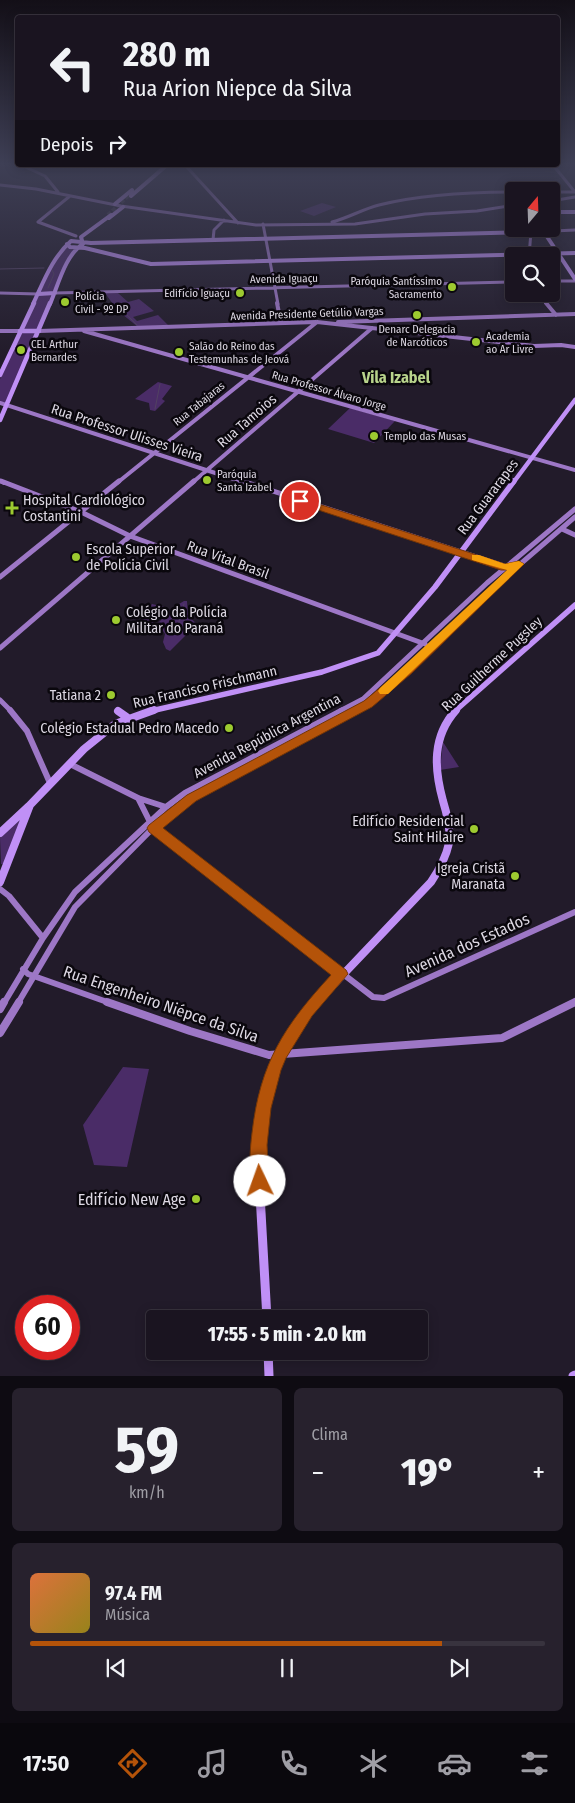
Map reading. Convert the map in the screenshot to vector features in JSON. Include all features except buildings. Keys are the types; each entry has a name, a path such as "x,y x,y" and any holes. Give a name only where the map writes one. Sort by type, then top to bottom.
{"main road":[{"path":"0,375 55,256 76,236 89,228"},
{"path":"81,248 83,244 82,236 91,228"},
{"path":"76,236 81,240 91,243 505,231"},
{"path":"68,243 81,240"},
{"path":"68,243 70,247 139,262"},
{"path":"0,420 71,257 81,248 91,243"},
{"path":"560,255 575,254"},
{"path":"130,262 157,264 505,256"},
{"path":"560,257 575,280"},
{"path":"38,294 55,292"},
{"path":"20,331 39,331"},
{"name":"Rua Guararapes","path":"378,653 461,553 575,400"},
{"name":"Rua Guilherme Pugsley","path":"266,1310 258,1145 263,1108 273,1070 281,1053 307,1012 341,974 431,882 446,858 450,842 450,824 435,764 438,741 444,726 467,700 575,605"},
{"name":"Rua Francisco Frischmann","path":"0,882 30,805 102,733 128,718 159,708 322,672 378,653"},
{"path":"118,711 128,718"},
{"path":"0,833 30,805"},
{"path":"268,1360 269,1376"}],"street":[{"path":"55,228 76,236"},
{"path":"213,240 216,228"},
{"path":"264,228 281,323"},
{"path":"560,230 575,230"},
{"path":"560,281 575,280"},
{"name":"Avenida Iguaçu","path":"55,292 505,282"},
{"path":"0,293 38,294"},
{"path":"545,302 556,315"},
{"name":"Avenida Presidente Getúlio Vargas","path":"39,331 575,314"},
{"name":"Rua Tabajaras","path":"0,577 317,322"},
{"path":"327,323 534,346 575,346"},
{"name":"Rua Tamoios","path":"0,648 372,328"},
{"name":"Rua Professor Álvaro Jorge","path":"77,330 575,470"},
{"path":"0,331 20,331"},
{"name":"Rua Professor Ulisses Vieira","path":"0,403 505,567"},
{"name":"Rua Vital Brasil","path":"0,481 81,512 130,536 432,647"},
{"name":"Avenida República Argentina","path":"0,1009 23,969 75,892 166,807 185,793 363,699 505,567 575,508"},
{"name":"Avenida República Argentina","path":"0,1033 75,907 154,828 191,798 368,704 408,670 519,564 575,517"},
{"path":"562,529 575,535"},
{"path":"505,567 519,564"},
{"path":"0,700 16,716 27,731 50,783"},
{"path":"70,764 138,798 166,807"},
{"path":"138,798 154,828 341,974"},
{"path":"0,889 9,896 43,938"},
{"name":"Avenida dos Estados","path":"341,974 370,995 376,998 384,998 575,912"},
{"name":"Rua Engenheiro Niépce da Silva","path":"23,969 34,975 246,1049 269,1055 502,1038 575,1002"},
{"path":"15,984 28,985"}],"shaded area":[{"path":"66,247 74,250 6,405 0,402 0,379 54,263"},
{"path":"105,293 118,293 128,302 139,299 154,311 133,317 137,321 158,315 168,325 138,327 122,314 119,314 118,311 107,312 105,307 115,307"},
{"path":"158,382 172,386 162,399 165,401 155,411 150,410 149,403 135,399"},
{"path":"350,408 395,421 374,443 328,429"},
{"path":"187,601 188,616 197,624 170,651 166,649 163,642 165,634 158,623 174,607"},
{"path":"152,604 165,607 153,623 140,619"},
{"path":"443,742 459,767 440,770"},
{"path":"26,812 9,864 1,864 0,838"},
{"path":"123,1067 149,1069 127,1167 94,1165 83,1125"}],"waterway":[{"path":"0,269 44,268"},
{"path":"48,288 54,274 52,270"},
{"path":"113,308 121,309 137,325"},
{"path":"155,409 160,384"},
{"path":"178,625 184,604"},
{"path":"181,618 193,627"}],"slow traffic":[{"path":"384,691 519,564 505,567 476,558"}],"place":[{"name":"Paróquia Santíssimo Sacramento","path":"452,287"},
{"name":"Edifício Iguaçu","path":"240,293"},
{"name":"Polícia Civil - 9º DP","path":"65,302"},
{"name":"Denarc Delegacia de Narcóticos","path":"417,315"},
{"name":"Academia ao Ar Livre","path":"476,342"},
{"name":"CEL Arthur Bernardes","path":"21,350"},
{"name":"Salão do Reino das Testemunhas de Jeová","path":"179,352"},
{"name":"Templo das Musas","path":"374,436"},
{"name":"Paróquia Santa Izabel","path":"207,480"},
{"name":"Hospital Cardiológico Costantini","path":"12,508"},
{"name":"Escola Superior de Polícia Civil","path":"76,557"},
{"name":"Colégio da Polícia Militar do Paraná","path":"116,620"},
{"name":"Tatiana 2","path":"111,695"},
{"name":"Colégio Estadual Pedro Macedo","path":"229,728"},
{"name":"Edifício Residencial Saint Hilaire","path":"474,829"},
{"name":"Igreja Cristã Maranata","path":"515,876"},
{"name":"Edifício New Age","path":"196,1199"}],"district":[{"name":"Vila Izabel","path":"396,377"}],"route":[{"path":"260,1181 258,1145 263,1108 273,1070 281,1053 307,1012 341,974 154,828 191,798 374,700 519,564 505,567 300,501"}]}
